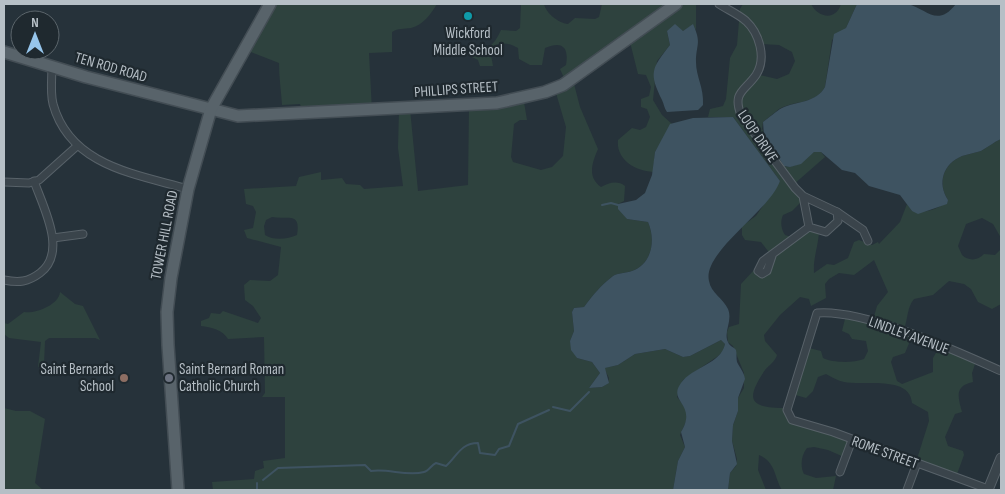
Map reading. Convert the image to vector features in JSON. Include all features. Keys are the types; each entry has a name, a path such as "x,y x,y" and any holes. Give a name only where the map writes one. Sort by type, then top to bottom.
{"main road":[{"name":"TOWER HILL ROAD","path":"178,490 170,388 167,312 171,278 188,189 211,109 270,4"},
{"name":"PHILLIPS STREET","path":"211,109 238,116 273,115 497,103 525,98 563,85 676,4"},
{"name":"TEN ROD ROAD","path":"4,52 86,77 211,109"}],"street":[{"name":"LOOP DRIVE","path":"719,4 747,22 759,38 760,63 756,74 740,93 738,100 741,115 788,180 803,196 837,212 863,230 868,241"},
{"path":"52,66 53,103 65,129 77,146 100,162 188,189"},
{"path":"4,182 34,182 77,146"},
{"path":"4,280 20,282 32,280 45,270 51,257 53,238 34,182"},
{"path":"803,196 809,228"},
{"path":"809,228 826,232 838,220 837,212"},
{"path":"772,256 809,228"},
{"path":"53,238 83,234"},
{"name":"LINDLEY AVENUE","path":"787,410 817,314 838,313 871,321 1001,371"},
{"name":"ROME STREET","path":"787,410 792,420 917,463 988,490"},
{"path":"840,472 852,440"},
{"path":"988,490 1001,458"},
{"path":"907,490 917,463"}],"green space":[{"path":"269,4 437,4 423,22 411,28 392,32 392,52 369,53 372,111 303,114 300,104 282,105 279,63 248,51 253,41 260,35 254,31"},
{"path":"521,4 544,4 547,11 553,17 560,22 568,24 575,18 595,19 599,17 602,4 696,4 696,30 693,25 683,31 679,29 667,31 670,45 657,61 653,100 662,115 672,124 655,152 653,172 639,169 628,163 623,158 618,147 618,140 632,128 640,130 646,127 650,117 647,109 641,107 641,99 649,96 651,87 646,75 638,74 630,42 574,84 580,107 598,149 592,170 594,179 601,187 610,183 625,186 624,201 618,204 627,219 648,222 652,236 648,257 639,268 613,276 597,290 584,307 574,308 572,312 574,331 570,341 577,358 592,362 600,373 589,388 602,387 608,383 609,378 604,368 618,365 635,354 665,349 683,357 690,356 721,340 725,344 723,351 718,356 683,380 677,397 685,407 687,415 680,435 685,447 678,461 673,490 213,490 212,482 254,479 255,471 264,468 263,461 285,458 285,397 262,397 265,393 264,337 228,339 220,331 201,326 201,321 209,318 211,313 220,314 223,311 258,323 261,318 253,306 245,300 244,285 250,280 270,281 278,275 281,247 247,238 244,230 253,228 256,212 253,206 246,204 244,189 296,186 299,177 321,172 321,180 342,178 346,184 360,185 364,189 403,186 398,148 399,110 410,109 418,191 468,185 469,106 524,102 527,120 520,120 514,124 511,157 513,162 541,170 552,167 563,156 566,127 556,93 568,87 560,69 566,65 567,59 567,54 563,47 556,45 545,48 542,65 530,65 519,59 518,48 506,44 493,46 491,55 493,66 480,66 478,60 470,56 470,51 486,48 493,44 501,30 516,31 520,28","holes":["272,217 292,218 295,220 298,227 297,235 281,239 265,235 264,226 266,220"]},
{"path":"743,4 811,4 822,15 827,16 835,13 841,4 857,4 846,28 832,40 825,87 821,93 816,97 779,109 763,122 762,129 784,166 793,166 814,152 821,152 825,157 793,185 804,199 792,211 783,215 781,220 785,235 798,239 810,228 819,232 814,273 827,264 834,265 848,258 854,242 859,240 872,245 878,242 879,244 900,222 907,204 912,211 922,212 936,208 944,203 948,200 943,187 943,181 946,169 950,164 955,159 981,151 1001,139 1001,238 993,224 982,218 966,224 958,246 962,255 973,259 979,258 984,254 995,255 1001,249 1001,304 992,309 978,302 971,289 964,284 949,281 933,295 914,299 910,306 904,329 912,336 905,353 893,357 891,362 897,381 902,384 933,372 933,358 940,346 976,361 972,373 973,382 960,389 959,402 962,412 955,414 945,437 948,446 963,451 964,455 956,477 916,462 929,421 928,412 912,403 909,394 903,388 895,385 844,382 826,374 818,377 813,391 806,398 792,394 809,348 821,351 823,358 837,362 864,359 868,351 866,341 852,339 849,334 842,331 846,315 873,320 877,306 888,292 874,260 854,275 839,273 829,279 825,284 826,298 811,306 809,299 800,297 780,315 764,335 765,341 777,355 759,380 753,395 754,400 758,404 774,408 786,408 792,420 850,438 844,457 828,450 814,447 807,448 802,457 804,474 816,478 836,476 833,490 782,490 772,466 765,458 759,455 758,470 766,490 728,490 730,473 736,466 737,459 732,441 733,425 738,411 738,398 744,388 744,373 733,346 728,342 727,332 729,327 739,324 741,284 753,271 769,262 771,255 761,242 745,240 742,235 742,226 756,216 780,181 733,117 708,117 710,109 723,106 726,99 730,58 737,45 740,9","holes":["760,44 779,45 792,52 795,61 789,74 777,79 756,74"]},
{"path":"60,292 75,304 83,306 100,340 95,338 49,338 45,341 44,364 38,367 41,342 9,338 4,334 4,323 8,324 24,312 34,312 46,308 56,301"},
{"path":"4,408 16,411 30,411 45,419 35,483 43,490 4,490"}],"water":[{"path":"903,3 937,16 943,15 956,4 1001,4 1001,139 981,151 955,159 950,164 946,169 943,181 943,187 948,200 947,204 918,214 912,211 900,195 869,186 855,173 842,170 821,152 814,152 801,164 790,167 784,166 764,135 763,122 782,108 817,96 825,87 834,34 846,28 857,4"},
{"path":"675,24 683,31 693,24 697,36 696,67 703,99 703,105 698,110 667,112 655,83 654,71 659,60 670,45 667,31"},
{"path":"733,117 780,181 774,193 763,206 725,245 710,270 710,285 728,309 727,338 729,345 736,350 737,362 745,379 738,398 738,411 733,425 732,441 737,464 730,473 728,490 673,490 678,461 685,447 681,432 686,415 685,409 677,395 678,389 681,383 692,373 718,356 725,344 721,340 690,356 683,357 665,349 635,354 618,365 605,368 609,383 602,387 589,388 600,373 592,362 577,358 571,350 570,341 574,331 572,312 574,308 584,307 597,290 613,276 639,268 648,257 652,236 648,222 627,219 618,209 618,204 636,200 645,193 652,175 655,152 670,124 693,118"}],"waterway":[{"path":"602,205 611,203 618,205"},
{"path":"553,407 570,411 589,392"},
{"path":"263,480 278,468 365,465 371,471 418,473 426,471 436,463 446,466 467,445 478,443 480,453 495,455 499,449 509,446 518,424 549,410"},
{"path":"257,483 257,490"}],"place":[{"name":"Wickford Middle School","path":"468,16"},
{"name":"Saint Bernards School","path":"124,378"},
{"name":"Saint Bernard Roman Catholic Church","path":"169,378"}]}
